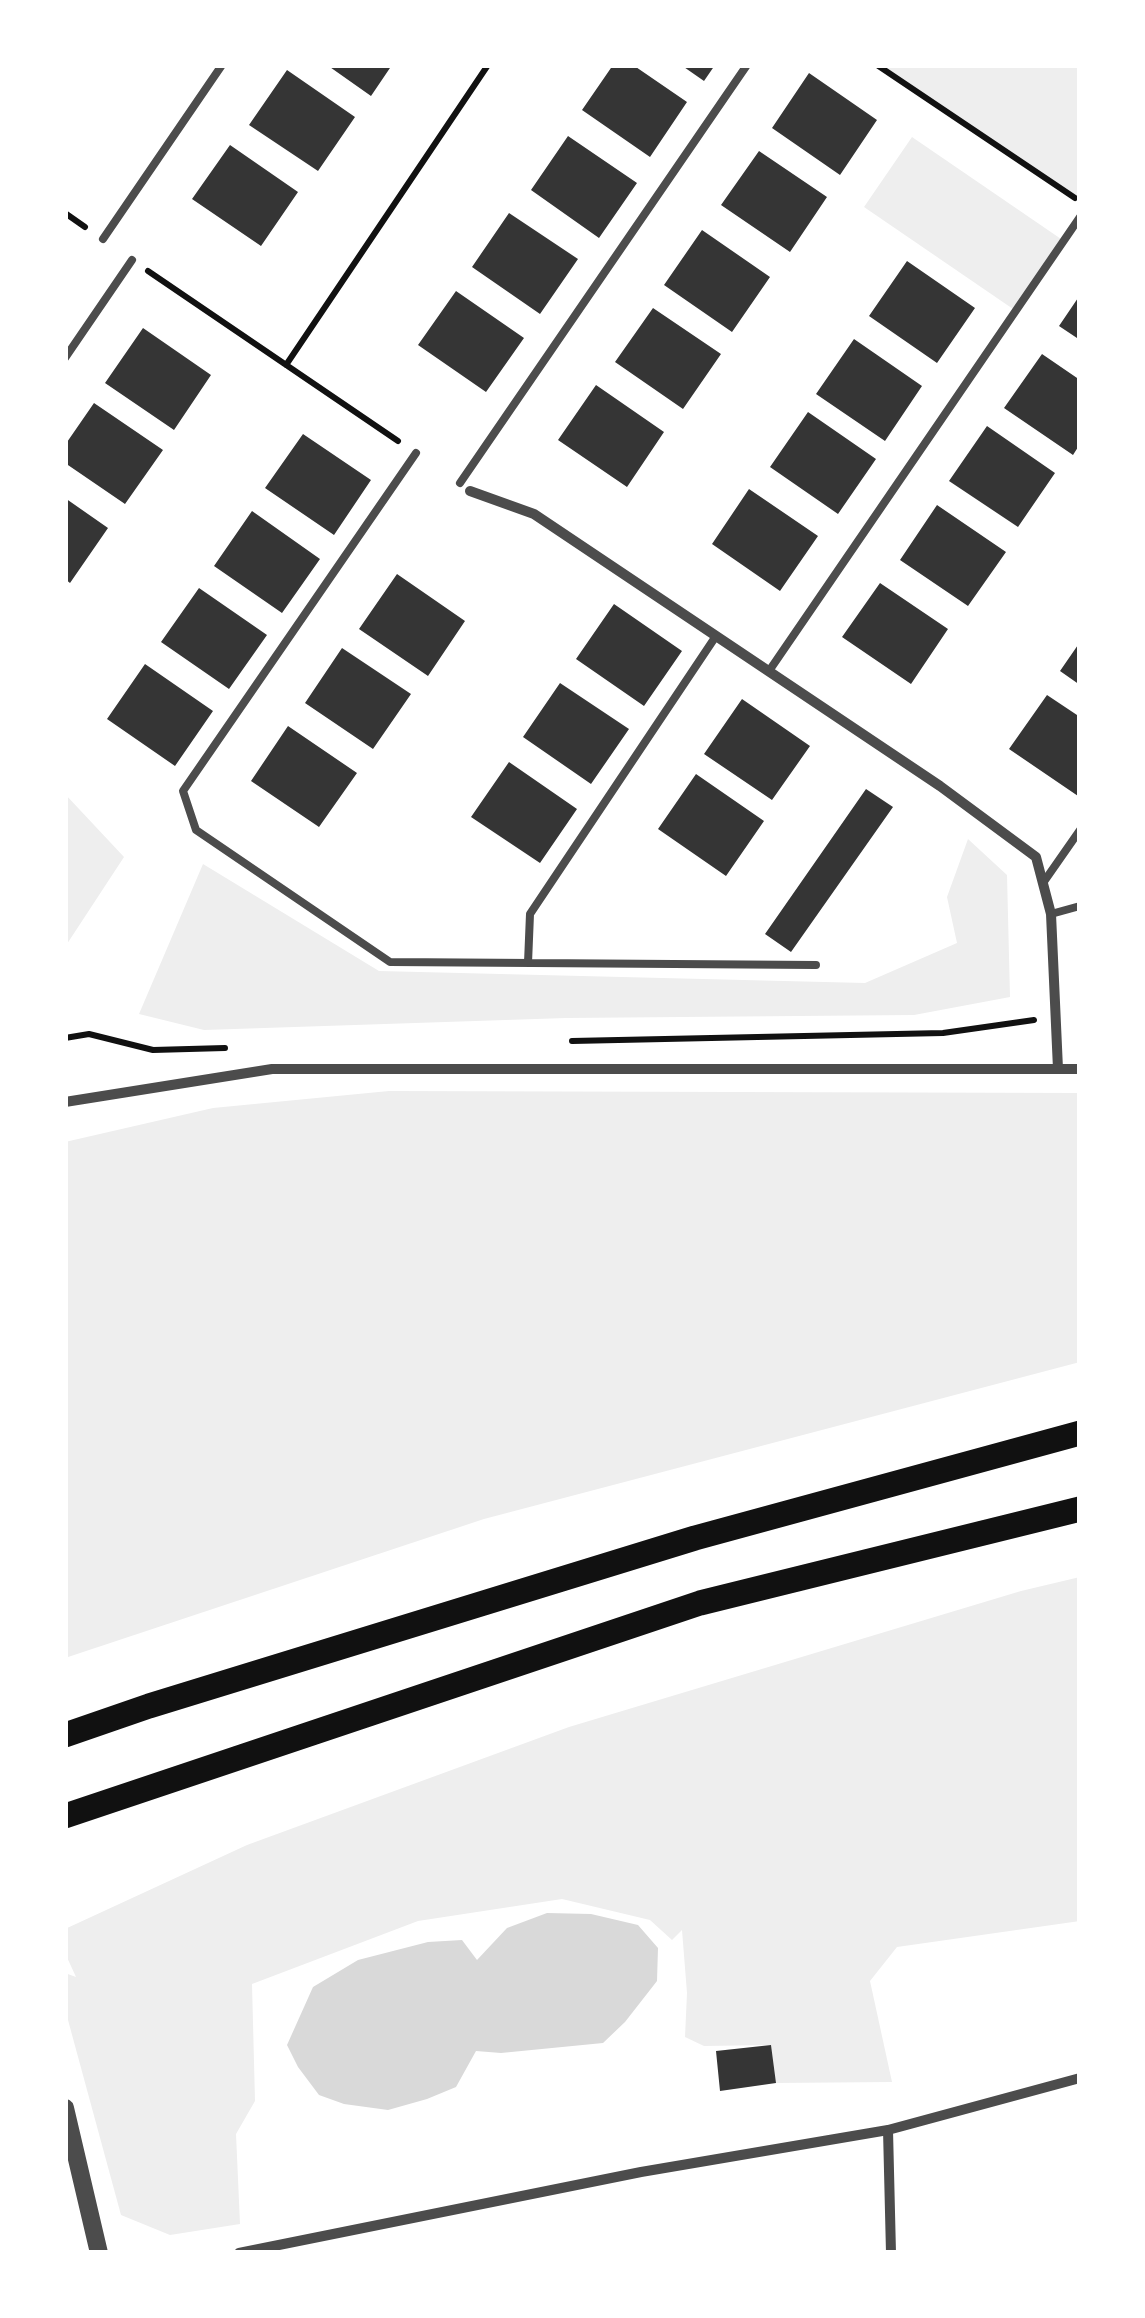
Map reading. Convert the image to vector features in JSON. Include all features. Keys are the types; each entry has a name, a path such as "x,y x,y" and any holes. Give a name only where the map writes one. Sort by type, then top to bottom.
{"main road":[{"path":"65,1735 694,1538 1080,1433"},
{"path":"65,1816 700,1603 1080,1509"}],"street":[{"path":"470,491 534,514 940,786 1036,856 1051,914 1058,1068"},
{"path":"65,1102 272,1069 1080,1068"},
{"path":"238,2253 641,2172 888,2130 1080,2078"},
{"path":"65,2108 98,2253"},
{"path":"888,2130 892,2253"}],"lane":[{"path":"103,239 222,65"},
{"path":"460,483 747,65"},
{"path":"769,672 1080,217"},
{"path":"65,358 132,260"},
{"path":"416,454 183,792 196,830 390,962 816,965"},
{"path":"528,963 530,914 716,636"},
{"path":"1044,883 1080,830"},
{"path":"1051,914 1080,906"}],"path":[{"path":"286,365 488,65"},
{"path":"877,65 1080,202"},
{"path":"65,213 103,239"},
{"path":"132,260 416,454"},
{"path":"568,1041 943,1033 1056,1018"},
{"path":"65,1038 89,1034 153,1050 232,1048"}],"shaded area":[{"path":"877,65 1080,65 1080,202"},
{"path":"912,137 1064,241 1016,311 864,207"},
{"path":"65,794 124,857 65,947"},
{"path":"968,839 1007,875 1010,997 914,1015 566,1018 204,1030 139,1014 203,864 379,971 865,983 957,943 947,897"},
{"path":"389,1091 1080,1093 1080,1362 484,1519 65,1658 65,1142 213,1108"},
{"path":"1080,1577 1080,1921 897,1947 870,1981 892,2082 776,2083 771,2045 704,2046 685,2037 687,1993 682,1930 672,1940 650,1920 562,1899 418,1921 252,1984 255,2101 236,2134 240,2224 170,2235 121,2215 65,2009 65,1973 76,1977 65,1953 65,1929 247,1845 569,1727 1021,1591"},
{"path":"547,1913 591,1914 638,1925 658,1948 657,1981 603,2043 501,2053 476,2051 456,2087 388,2110 344,2104 319,2095 298,2067 287,2045 313,1987 358,1960 428,1942 462,1940 477,1960 507,1928"}],"building":[{"path":"327,65 392,65 371,96"},
{"path":"613,65 633,65 687,102 650,157 582,110"},
{"path":"681,65 715,65 704,81"},
{"path":"287,70 355,117 318,171 249,125"},
{"path":"809,73 877,120 840,175 772,128"},
{"path":"568,136 637,183 599,238 531,190"},
{"path":"230,145 298,192 261,246 192,199"},
{"path":"759,151 827,197 790,252 721,205"},
{"path":"509,213 578,259 540,314 472,267"},
{"path":"702,230 770,277 732,332 664,285"},
{"path":"907,261 975,308 937,363 869,316"},
{"path":"456,291 524,338 486,392 418,345"},
{"path":"1080,295 1080,340 1059,326"},
{"path":"653,308 721,354 683,409 615,362"},
{"path":"143,328 211,375 174,430 105,383"},
{"path":"854,339 922,386 885,441 816,394"},
{"path":"1042,354 1080,380 1080,444 1073,455 1004,408"},
{"path":"596,385 664,432 627,487 558,440"},
{"path":"94,403 163,450 125,504 65,463 65,445"},
{"path":"808,412 876,459 838,514 770,467"},
{"path":"987,426 1055,473 1018,527 949,481"},
{"path":"303,434 371,480 334,535 265,488"},
{"path":"749,489 818,536 780,591 712,544"},
{"path":"65,498 108,528 70,583 65,579"},
{"path":"937,505 1006,552 968,606 900,560"},
{"path":"252,511 320,559 282,613 214,566"},
{"path":"397,574 465,621 428,676 359,629"},
{"path":"880,583 948,629 911,684 842,637"},
{"path":"199,588 267,635 229,689 161,642"},
{"path":"614,604 682,651 644,706 576,659"},
{"path":"1080,642 1080,685 1060,671"},
{"path":"342,648 411,694 373,749 305,703"},
{"path":"145,664 213,711 175,766 107,719"},
{"path":"560,683 629,729 591,784 523,737"},
{"path":"1047,695 1080,717 1078,796 1009,749"},
{"path":"742,699 810,746 772,800 704,754"},
{"path":"288,726 357,773 319,827 251,781"},
{"path":"509,762 577,809 540,863 471,817"},
{"path":"696,774 764,821 726,876 658,829"},
{"path":"866,789 893,807 791,952 765,934"},
{"path":"771,2045 776,2083 720,2091 716,2051"}]}
